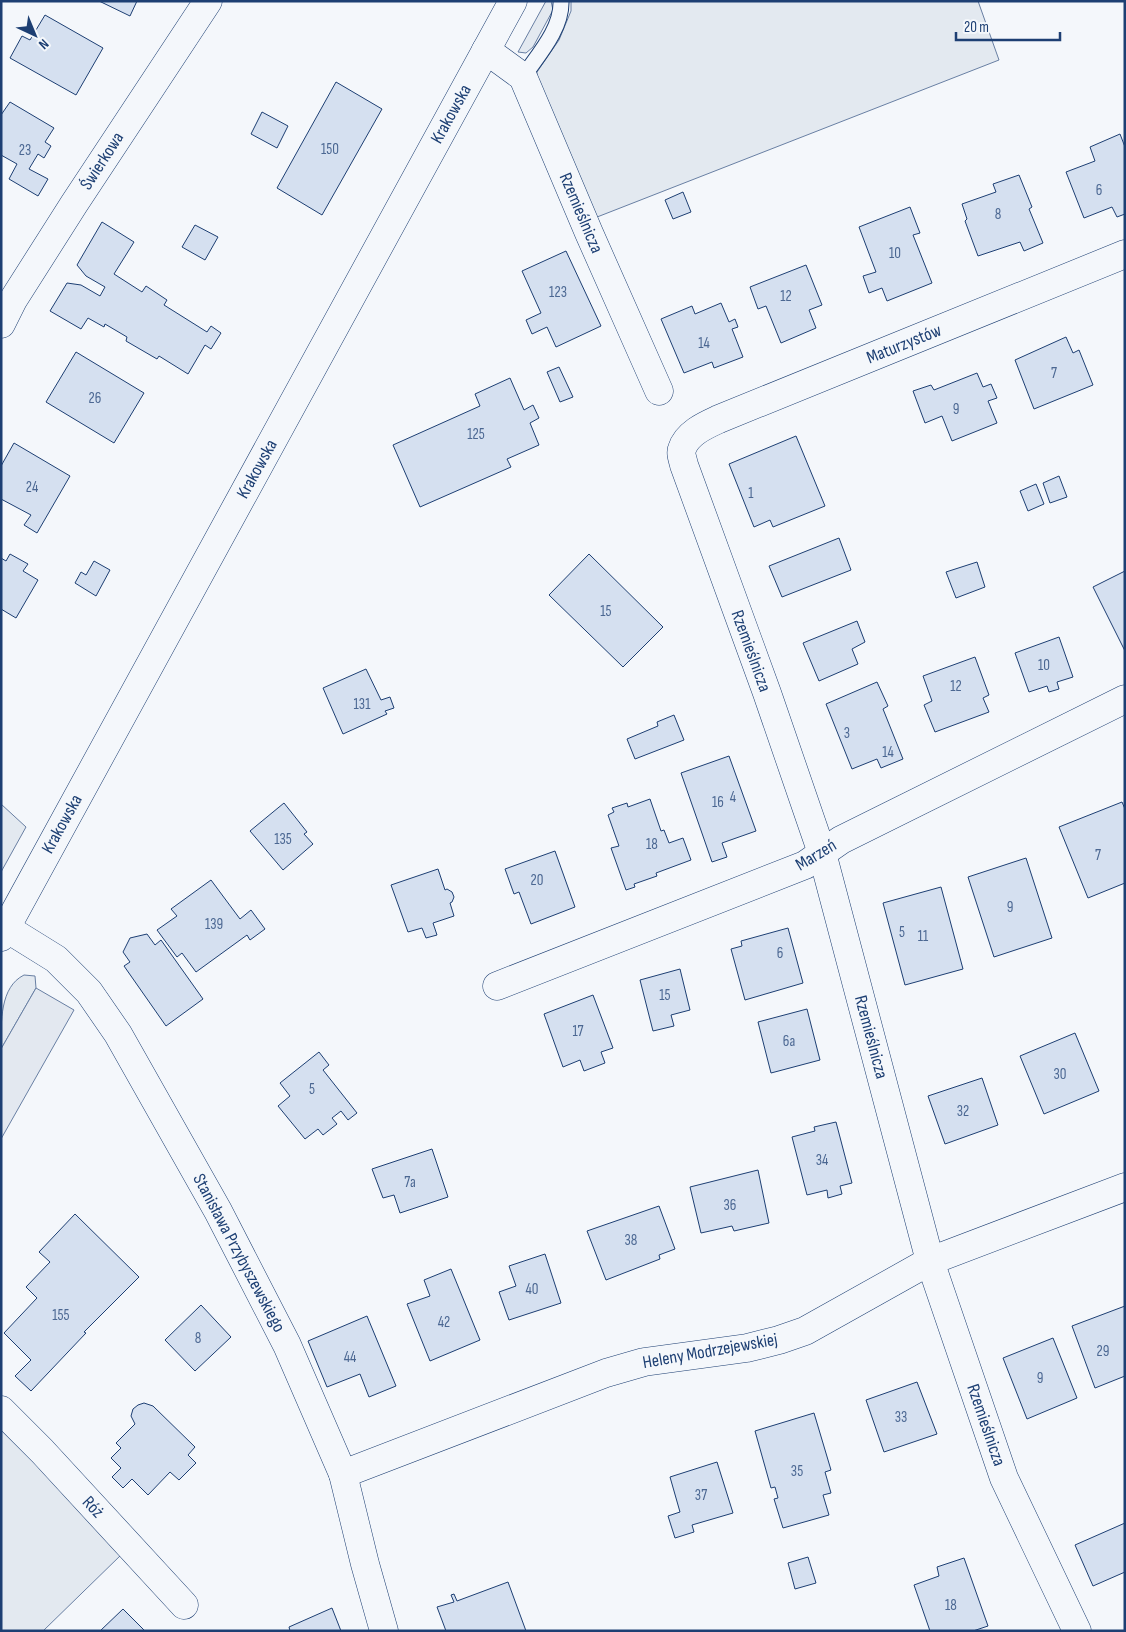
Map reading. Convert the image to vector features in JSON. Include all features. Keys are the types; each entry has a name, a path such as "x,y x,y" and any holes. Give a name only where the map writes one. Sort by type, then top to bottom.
{"street":[{"name":"Świerkowa","path":"1,324 13,300 74,204 208,1"},
{"name":"Krakowska","path":"4,932 512,1"},
{"path":"486,50 523,77"},
{"name":"Rzemieślnicza","path":"523,77 659,391"},
{"name":"Maturzystów","path":"687,439 699,428 720,419 1125,254"},
{"name":"Rzemieślnicza","path":"687,439 681,450 684,464 822,853 930,1261 1004,1478 1077,1631"},
{"name":"Marzeń","path":"497,986 805,864 840,840 1125,699"},
{"name":"Stanisława Przybyszewskiego","path":"4,932 56,959 89,992 118,1034 218,1211 287,1345 343,1474 364,1564 384,1631"},
{"name":"Heleny Modrzejewskiej","path":"343,1474 606,1373 644,1362 747,1348 805,1331 930,1261 1125,1188"},
{"name":"Róż","path":"1,1410 42,1451 184,1605"}],"lane":[{"path":"523,77 557,24 561,1"}],"shaded area":[{"path":"546,1 551,1 553,10 533,47 526,53 518,52"},
{"path":"571,1 978,1 999,60 592,219 536,88 537,72 559,40 571,11"},
{"path":"1,804 26,827 1,872"},
{"path":"24,975 35,976 36,988 1,1049 2,1016 6,996 16,980"},
{"path":"36,988 74,1010 1,1139 1,1049"},
{"path":"1,1423 122,1554 43,1631 1,1631"}],"building":[{"path":"99,1 137,1 130,16"},
{"path":"45,15 103,48 76,95 10,58 22,36 30,40"},
{"path":"336,82 382,109 322,215 277,188"},
{"path":"10,102 54,128 45,142 51,146 44,158 38,154 29,169 48,179 38,196 9,179 17,164 1,155 1,115"},
{"path":"262,112 288,126 277,148 251,134"},
{"path":"1120,134 1125,147 1125,214 1117,217 1112,207 1084,218 1066,172 1095,161 1090,147"},
{"path":"1019,175 1032,207 1029,209 1043,243 1024,251 1020,242 978,256 965,221 967,219 962,204 996,192 993,184"},
{"path":"683,192 691,212 673,219 665,200"},
{"path":"910,207 920,233 913,235 932,283 887,301 882,288 869,293 863,276 876,272 859,227"},
{"path":"102,222 134,242 114,274 142,292 146,286 167,300 164,305 207,332 211,326 221,333 211,349 205,345 188,374 159,356 157,359 126,341 127,337 105,324 104,327 88,318 81,329 50,311 67,283 81,285 100,296 105,287 86,276 77,265"},
{"path":"195,225 218,237 205,260 182,247"},
{"path":"566,251 601,326 556,347 547,327 532,334 526,320 541,313 522,271"},
{"path":"806,265 822,305 809,310 816,328 781,343 766,306 758,309 750,287"},
{"path":"721,303 729,322 735,319 738,327 732,329 743,357 714,368 712,362 684,373 661,319 692,306 695,314"},
{"path":"1066,337 1073,353 1079,350 1093,385 1034,409 1015,360"},
{"path":"76,352 144,393 114,443 46,402"},
{"path":"559,367 573,397 560,402 547,372"},
{"path":"977,373 983,387 991,384 997,398 988,401 997,423 952,441 942,416 925,423 913,391 931,385 934,390"},
{"path":"510,378 524,410 533,405 539,418 530,423 539,445 507,459 511,467 420,507 393,445 480,406 475,394"},
{"path":"796,436 825,506 773,527 770,520 754,527 729,464"},
{"path":"14,443 70,476 37,533 24,525 31,515 1,499 1,466"},
{"path":"1059,476 1067,497 1050,503 1043,483"},
{"path":"1036,484 1044,504 1028,511 1020,491"},
{"path":"839,538 851,570 782,597 769,566"},
{"path":"10,554 28,564 23,571 38,580 16,618 1,609 1,558 6,561"},
{"path":"589,554 663,627 623,667 549,595"},
{"path":"94,561 110,570 96,596 75,583 81,572 86,575"},
{"path":"977,562 985,587 956,598 946,572"},
{"path":"1125,571 1125,651 1093,587"},
{"path":"857,621 865,642 852,649 858,664 819,681 803,643"},
{"path":"1059,637 1073,677 1057,682 1059,689 1049,692 1047,686 1029,692 1015,653"},
{"path":"975,657 989,695 983,698 989,712 935,732 924,705 932,701 923,676"},
{"path":"366,669 381,700 390,697 394,708 385,711 387,714 343,734 323,688"},
{"path":"877,682 888,706 883,709 903,759 881,768 877,759 852,769 826,704"},
{"path":"674,715 684,740 635,759 627,739 658,726 657,722"},
{"path":"729,756 756,831 722,843 727,857 712,862 681,773"},
{"path":"650,799 661,831 664,830 669,843 683,838 691,860 656,873 657,876 634,884 635,887 626,890 611,848 619,846 608,815 614,812 612,808 627,803 628,807"},
{"path":"1122,802 1125,809 1125,883 1088,898 1059,827"},
{"path":"284,803 307,832 304,834 313,844 283,870 250,831"},
{"path":"555,851 575,907 531,924 519,892 514,894 505,869"},
{"path":"1026,858 1052,938 994,957 968,877"},
{"path":"438,869 445,890 447,889 452,892 454,897 450,903 454,916 433,923 437,935 426,938 422,928 408,932 391,885"},
{"path":"211,880 240,919 251,910 265,929 250,940 247,935 196,972 182,953 177,957 157,930 177,916 171,909"},
{"path":"941,887 963,969 905,985 883,903"},
{"path":"788,928 803,983 745,1000 731,949 742,946 741,941"},
{"path":"147,934 155,945 161,940 203,999 166,1026 124,966 130,962 123,952 130,938"},
{"path":"680,969 690,1010 671,1015 674,1026 653,1031 640,980"},
{"path":"593,995 613,1048 601,1052 605,1063 584,1071 580,1060 563,1067 544,1014"},
{"path":"807,1009 820,1060 771,1073 758,1022"},
{"path":"1075,1033 1099,1091 1044,1114 1020,1056"},
{"path":"319,1052 329,1065 323,1070 357,1113 348,1120 341,1111 332,1118 337,1124 323,1135 318,1129 305,1139 278,1106 290,1096 280,1083"},
{"path":"982,1078 998,1125 945,1144 928,1096"},
{"path":"836,1122 852,1183 840,1186 842,1194 828,1198 827,1190 807,1195 792,1137 815,1131 814,1127"},
{"path":"432,1149 448,1197 400,1213 394,1195 383,1198 372,1169"},
{"path":"758,1170 769,1223 734,1231 732,1226 701,1233 690,1187"},
{"path":"659,1206 675,1249 659,1255 660,1259 606,1280 587,1231"},
{"path":"75,1214 139,1277 84,1332 86,1333 31,1391 15,1376 31,1360 4,1333 37,1298 26,1287 50,1262 39,1252"},
{"path":"545,1254 561,1303 509,1320 499,1292 516,1286 509,1266"},
{"path":"451,1269 480,1340 430,1361 407,1304 430,1296 424,1280"},
{"path":"201,1305 231,1337 195,1371 165,1340"},
{"path":"1125,1306 1125,1376 1095,1388 1072,1326"},
{"path":"367,1316 396,1386 369,1397 360,1374 327,1387 308,1341"},
{"path":"1053,1338 1077,1398 1027,1419 1003,1358"},
{"path":"917,1382 937,1434 884,1452 866,1400"},
{"path":"144,1403 153,1406 195,1447 188,1455 196,1463 179,1480 170,1472 148,1495 132,1479 123,1488 112,1477 121,1468 111,1458 121,1448 116,1443 135,1424 131,1416 133,1409"},
{"path":"814,1413 831,1470 825,1472 831,1493 823,1495 829,1515 783,1528 774,1499 778,1498 775,1487 771,1488 755,1431"},
{"path":"717,1462 733,1513 692,1525 694,1532 675,1538 668,1516 680,1512 670,1477"},
{"path":"1125,1523 1125,1572 1093,1586 1075,1545"},
{"path":"808,1557 816,1583 795,1589 788,1563"},
{"path":"964,1558 988,1626 973,1631 930,1631 914,1585 939,1576 937,1567"},
{"path":"508,1582 526,1631 446,1631 437,1607 454,1602 451,1595 454,1594 457,1601"},
{"path":"332,1608 341,1631 290,1631 289,1627"},
{"path":"123,1609 145,1631 100,1631"}]}
